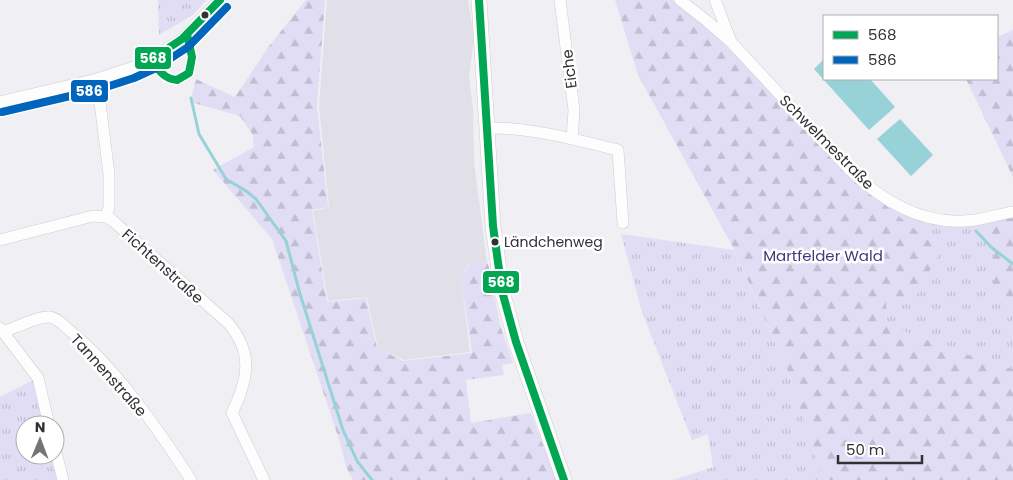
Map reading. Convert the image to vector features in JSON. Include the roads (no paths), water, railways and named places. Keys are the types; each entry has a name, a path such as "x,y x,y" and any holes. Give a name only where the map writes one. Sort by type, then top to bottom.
{"main road":[{"path":"479,0 494,233 502,291 518,351 564,480"}],"street":[{"path":"0,102 97,79 131,68 164,52 182,38 220,0"},
{"name":"Eiche","path":"560,0 574,110 572,139"},
{"path":"680,0 708,21 731,42"},
{"name":"Schwelmestraße","path":"715,0 731,42 849,169 862,182 890,202 918,215 949,221 974,220 1013,212"},
{"path":"0,240 93,216 106,217 109,207 109,174 97,79"},
{"path":"487,128 504,128 572,139 618,150 623,223"},
{"name":"Fichtenstraße","path":"106,217 112,220 228,322 237,334 244,351 247,367 242,394 232,413 264,480"},
{"name":"Tannenstraße","path":"2,330 42,318 51,317 60,322 83,341 132,396 172,450 191,480"},
{"path":"2,330 38,378 47,415"},
{"path":"59,465 63,480"}],"water":[{"path":"823,60 823,79 814,69"},
{"path":"824,80 871,80 895,107 869,130"},
{"path":"900,119 933,155 911,176 877,139"}],"waterway":[{"path":"191,98 199,134 226,179 256,199 286,241 300,294 343,430 357,461 372,480"},
{"path":"976,231 991,247 1013,264"}],"place":[{"name":"Ländchenweg","path":"495,242"}],"park label":[{"name":"Martfelder Wald","path":"823,255"}]}
